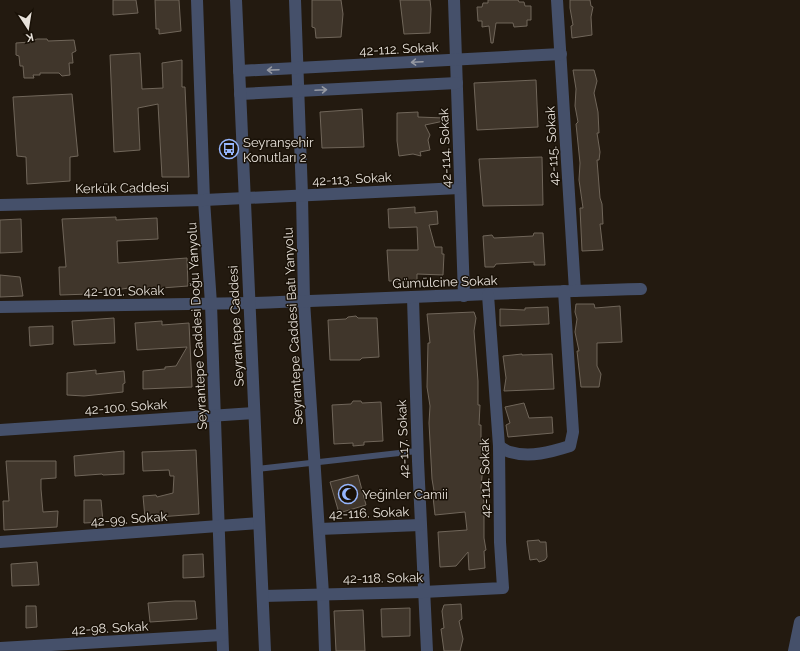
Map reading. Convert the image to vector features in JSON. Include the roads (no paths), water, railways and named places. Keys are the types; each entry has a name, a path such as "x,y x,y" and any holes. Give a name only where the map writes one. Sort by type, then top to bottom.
{"street":[{"name":"Seyrantepe Caddesi Doğu Yanyolu","path":"197,0 204,200 211,304 223,651"},
{"name":"Seyrantepe Caddesi","path":"236,0 265,651"},
{"name":"Seyrantepe Caddesi Batı Yanyolu","path":"295,0 304,301 323,594 325,651"},
{"name":"42-114. Sokak","path":"454,0 464,296"},
{"name":"42-115. Sokak","path":"499,446 509,452 525,454 542,453 570,446 573,432 561,54 557,0"},
{"name":"42-112. Sokak","path":"239,72 561,54"},
{"path":"240,94 457,83"},
{"name":"42-113. Sokak","path":"245,197 460,188"},
{"name":"Kerkük Caddesi","path":"0,205 204,200 245,197"},
{"name":"Gümülcine Sokak","path":"249,303 569,291 641,290"},
{"name":"42-114. Sokak","path":"488,295 499,446 500,542 503,588"},
{"name":"42-117. Sokak","path":"413,298 417,451 427,651"},
{"name":"42-101. Sokak","path":"0,306 249,303"},
{"name":"42-100. Sokak","path":"0,430 254,413"},
{"name":"42-99. Sokak","path":"0,542 260,523"},
{"name":"42-116. Sokak","path":"319,529 420,525"},
{"name":"42-118. Sokak","path":"263,596 423,592 503,588"},
{"path":"794,651 800,622"},
{"name":"42-98. Sokak","path":"0,648 222,635"}],"lane":[{"path":"257,469 417,451"}],"place":[{"name":"Seyranşehir Konutları 2","path":"229,149"},
{"name":"Yeğinler Camii","path":"348,494"}]}
